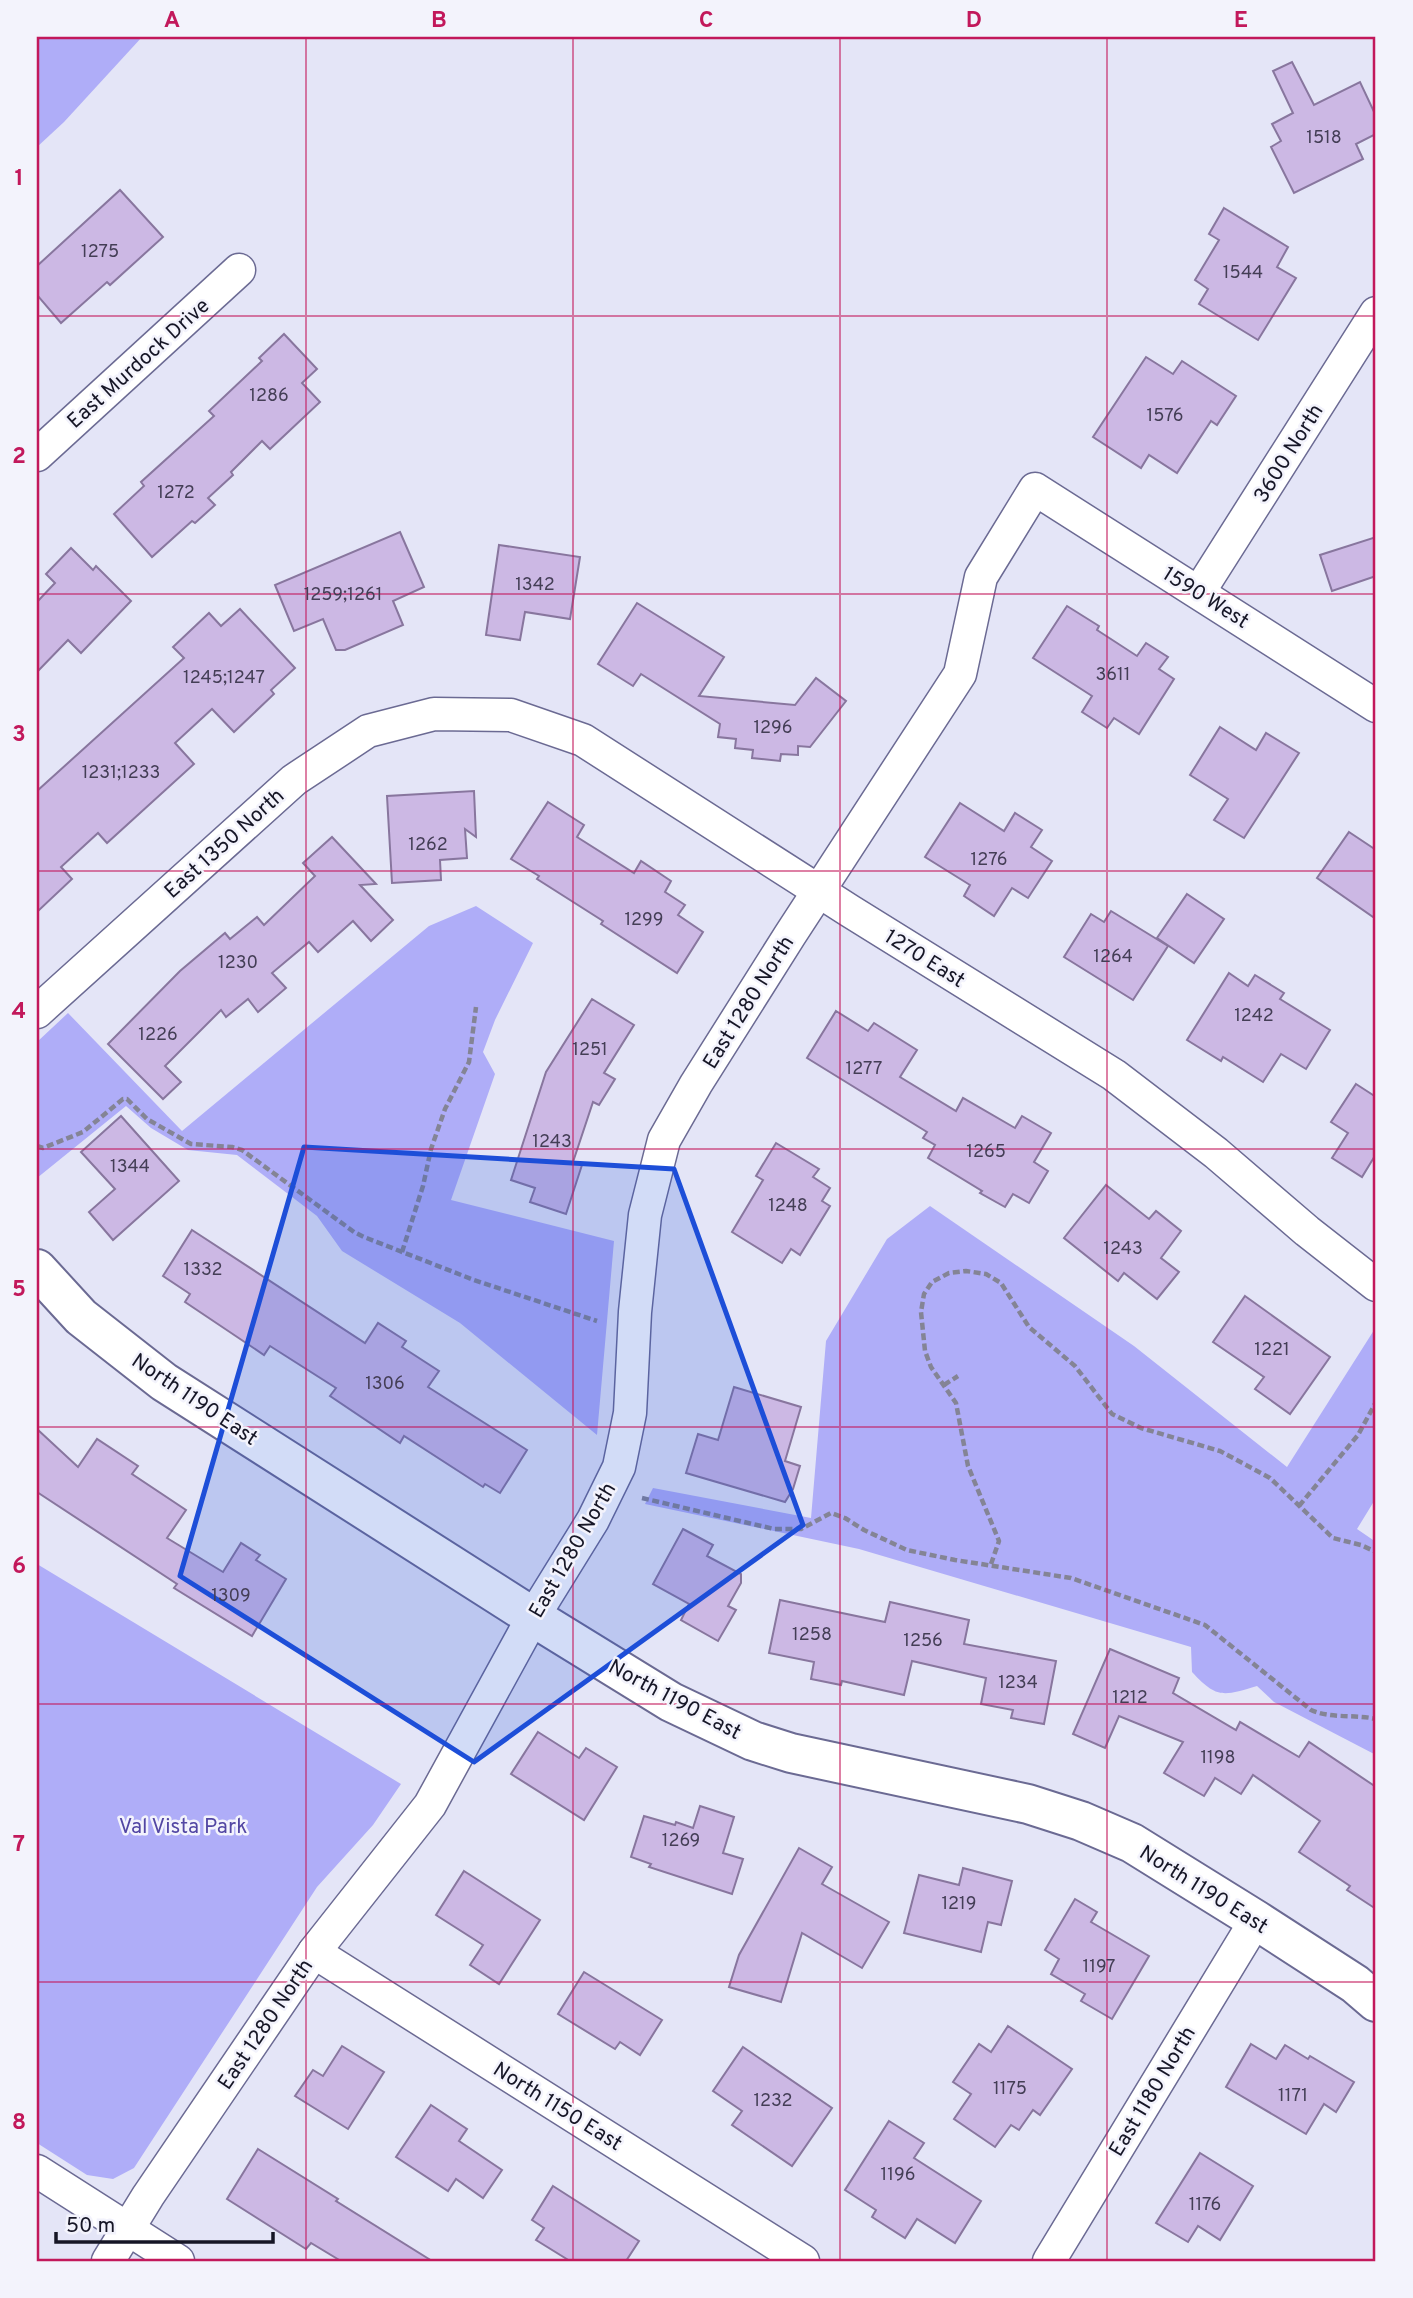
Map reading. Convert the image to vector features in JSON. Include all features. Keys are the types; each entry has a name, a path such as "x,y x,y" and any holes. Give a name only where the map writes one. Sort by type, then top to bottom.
{"street":[{"name":"East Murdock Drive","path":"37,455 239,270"},
{"name":"3600 North","path":"1199,592 1376,313"},
{"name":"1590 West","path":"1035,489 1376,706"},
{"name":"East 1280 North","path":"108,2261 126,2229 314,1952 430,1805 533,1617 593,1520 619,1467 630,1413 635,1312 646,1215 664,1140 696,1084 960,674 981,577 1035,489"},
{"name":"1270 East","path":"434,714 511,715 583,740 1114,1075 1216,1153 1307,1231 1376,1285"},
{"name":"East 1350 North","path":"37,1012 294,780 369,731 434,714"},
{"name":"North 1190 East","path":"37,1269 81,1317 164,1382 671,1702 753,1741 869,1771 1028,1804 1081,1821 1132,1843 1355,1984 1376,2002"},
{"name":"East 1180 North","path":"1049,2261 1255,1920"},
{"name":"North 1150 East","path":"314,1952 803,2261"},
{"path":"37,2171 178,2261"}],"path":[{"path":"402,1252 424,1186 431,1149 445,1110 469,1062 476,1007"},
{"path":"37,1146 43,1148 83,1132 123,1099 127,1099 147,1119 191,1144 242,1150 354,1232 474,1280 597,1321"},
{"path":"991,1564 999,1541 968,1466 956,1403 931,1367 925,1351 921,1312 924,1294 932,1282 949,1273 966,1271 986,1274 1002,1283 1029,1327 1075,1366 1112,1415 1141,1428 1220,1451 1270,1478 1333,1538 1376,1552"},
{"path":"944,1385 958,1376"},
{"path":"1298,1506 1358,1435 1376,1402"},
{"path":"642,1498 774,1529 801,1529 831,1513 907,1550 1071,1578 1205,1625 1319,1714 1359,1715 1376,1719"}],"highlighted area":[{"path":"304,1147 674,1169 803,1525 474,1762 180,1576"}],"green space":[{"path":"37,37 142,37 64,122 37,147"},
{"path":"476,906 533,943 495,1020 483,1052 495,1074 451,1200 614,1241 597,1435 460,1323 342,1251 317,1216 237,1155 188,1150 151,1128 126,1106 37,1178 37,1042 68,1013 182,1131 429,926"},
{"path":"930,1206 1134,1346 1287,1467 1376,1327 1376,1498 1357,1529 1376,1542 1376,1755 1274,1702 1257,1686 1228,1693 1208,1687 1192,1672 1191,1647 859,1549 645,1504 653,1488 811,1518 826,1341 887,1239"},
{"name":"Val Vista Park","path":"37,1564 401,1784 373,1825 317,1887 134,2168 113,2179 87,2175 37,2143"}],"building":[{"path":"1292,62 1314,105 1360,82 1376,116 1376,134 1356,144 1363,159 1294,193 1271,147 1281,141 1272,124 1293,113 1273,71"},
{"path":"120,190 163,237 110,285 107,282 61,323 37,295 37,266"},
{"path":"1224,208 1288,247 1277,267 1296,278 1258,340 1199,304 1208,289 1195,280 1219,240 1209,234"},
{"path":"284,334 317,369 302,383 320,402 270,449 262,441 231,472 233,475 208,498 215,505 195,523 192,521 152,557 114,514 144,486 141,482 214,416 209,411 262,361 259,358"},
{"path":"1146,357 1173,374 1182,361 1236,396 1217,425 1211,421 1177,473 1149,455 1141,468 1093,437"},
{"path":"400,532 424,587 393,601 403,625 345,650 336,650 323,619 294,631 275,585"},
{"path":"1376,537 1376,576 1332,591 1320,555"},
{"path":"499,545 580,557 570,619 525,612 520,640 486,635"},
{"path":"71,548 93,570 96,566 131,601 81,653 68,640 37,672 37,602 55,583 46,574"},
{"path":"637,603 724,657 699,696 795,705 816,678 846,701 810,747 798,746 798,755 781,754 780,761 752,758 753,750 735,748 736,739 718,737 720,724 641,674 633,686 598,664"},
{"path":"1067,606 1099,626 1097,630 1137,656 1146,643 1168,657 1159,669 1174,679 1139,734 1114,718 1107,728 1082,712 1092,696 1033,658"},
{"path":"240,609 295,668 271,690 274,694 234,732 212,709 175,743 194,764 107,843 98,833 61,867 72,879 37,912 37,791 184,658 173,647 209,613 221,626"},
{"path":"1220,727 1256,750 1266,733 1299,753 1244,838 1214,820 1228,799 1190,775"},
{"path":"474,791 476,837 465,829 467,858 440,860 441,880 392,883 387,796"},
{"path":"548,802 584,825 577,837 634,873 641,861 671,881 665,892 685,905 678,915 703,932 677,973 601,924 603,921 511,859"},
{"path":"960,803 1004,831 1015,813 1042,830 1031,847 1052,861 1028,898 1012,888 994,916 964,896 970,885 925,857"},
{"path":"1349,832 1376,850 1376,919 1317,878"},
{"path":"332,837 376,884 360,885 393,920 371,941 353,921 318,952 309,942 272,973 286,988 258,1012 248,999 226,1017 221,1010 165,1066 181,1082 163,1099 108,1044 180,971 225,933 230,939 257,917 264,925 315,876 303,863"},
{"path":"1187,894 1224,919 1194,963 1157,938"},
{"path":"1111,911 1168,946 1133,1000 1064,957 1091,914 1104,922"},
{"path":"1229,973 1248,986 1255,975 1284,993 1280,999 1330,1030 1306,1069 1281,1054 1263,1082 1223,1057 1221,1061 1187,1040"},
{"path":"592,999 634,1025 604,1073 615,1079 599,1105 593,1102 573,1162 582,1165 566,1214 530,1202 535,1188 511,1180 546,1072"},
{"path":"836,1011 868,1031 874,1023 917,1050 900,1077 956,1111 963,1098 1015,1128 1022,1116 1051,1133 1034,1162 1048,1171 1029,1203 1013,1194 1005,1207 980,1193 982,1191 928,1158 935,1145 923,1138 927,1132 807,1058"},
{"path":"1356,1084 1376,1097 1376,1154 1362,1177 1332,1158 1348,1133 1331,1122"},
{"path":"121,1116 179,1181 113,1240 89,1212 115,1189 81,1152"},
{"path":"776,1143 819,1169 813,1177 830,1188 822,1201 830,1206 800,1255 791,1249 782,1263 732,1232 763,1180 756,1176"},
{"path":"1106,1185 1149,1219 1156,1211 1181,1231 1161,1258 1179,1272 1157,1299 1124,1273 1118,1281 1064,1238"},
{"path":"192,1230 365,1343 378,1323 406,1341 402,1347 439,1371 428,1387 527,1450 500,1493 485,1484 483,1487 404,1436 400,1443 330,1396 336,1388 270,1346 264,1355 185,1302 190,1294 163,1276"},
{"path":"1245,1296 1330,1357 1290,1414 1255,1389 1264,1377 1213,1342"},
{"path":"734,1387 801,1407 785,1461 800,1466 793,1489 785,1502 686,1473 698,1434 718,1440"},
{"path":"37,1429 78,1467 97,1439 138,1466 132,1474 186,1510 167,1538 223,1572 241,1543 260,1555 256,1560 286,1579 252,1636 174,1588 177,1584 37,1492"},
{"path":"683,1529 713,1545 707,1556 741,1574 741,1583 728,1606 736,1610 718,1641 681,1620 689,1604 653,1584"},
{"path":"780,1600 885,1622 890,1602 969,1620 964,1644 1056,1661 1044,1724 1011,1718 1013,1710 981,1704 986,1678 912,1661 904,1695 842,1681 841,1685 811,1679 814,1662 769,1653"},
{"path":"1110,1649 1179,1678 1173,1693 1236,1730 1240,1722 1299,1757 1309,1742 1376,1787 1376,1909 1347,1890 1350,1886 1299,1852 1320,1821 1253,1775 1241,1794 1215,1778 1204,1796 1164,1773 1183,1742 1119,1716 1105,1748 1073,1734"},
{"path":"538,1732 579,1758 586,1748 617,1767 584,1820 511,1774"},
{"path":"700,1806 734,1817 723,1853 743,1859 732,1894 649,1867 651,1864 631,1857 644,1816 693,1828"},
{"path":"799,1848 832,1867 822,1884 889,1922 862,1968 802,1933 781,2002 729,1987 739,1955"},
{"path":"963,1868 1012,1881 1001,1925 988,1922 981,1952 904,1933 919,1875 959,1885"},
{"path":"464,1871 540,1920 499,1984 470,1965 483,1945 436,1915"},
{"path":"1075,1899 1097,1912 1091,1922 1149,1956 1112,2019 1081,2001 1085,1994 1051,1974 1059,1959 1045,1950"},
{"path":"584,1972 662,2020 640,2055 620,2042 615,2049 558,2014"},
{"path":"1008,2026 1072,2069 1040,2115 1033,2110 1019,2130 1011,2125 995,2147 954,2119 971,2094 953,2082 979,2044 991,2052"},
{"path":"1251,2044 1276,2059 1285,2045 1308,2059 1310,2056 1354,2082 1336,2112 1324,2104 1306,2134 1226,2087"},
{"path":"342,2046 384,2072 348,2129 295,2096 313,2070 323,2076"},
{"path":"743,2047 832,2108 792,2166 732,2125 742,2111 713,2091"},
{"path":"431,2105 467,2129 459,2141 502,2170 483,2198 456,2179 448,2191 396,2157"},
{"path":"889,2121 924,2143 914,2158 981,2201 955,2243 917,2219 905,2238 872,2217 876,2210 845,2190"},
{"path":"258,2149 432,2261 341,2261 311,2243 306,2249 227,2199"},
{"path":"1200,2153 1253,2186 1220,2240 1198,2226 1188,2242 1156,2223"},
{"path":"553,2186 639,2241 626,2261 570,2261 536,2240 544,2228 532,2220"}]}
